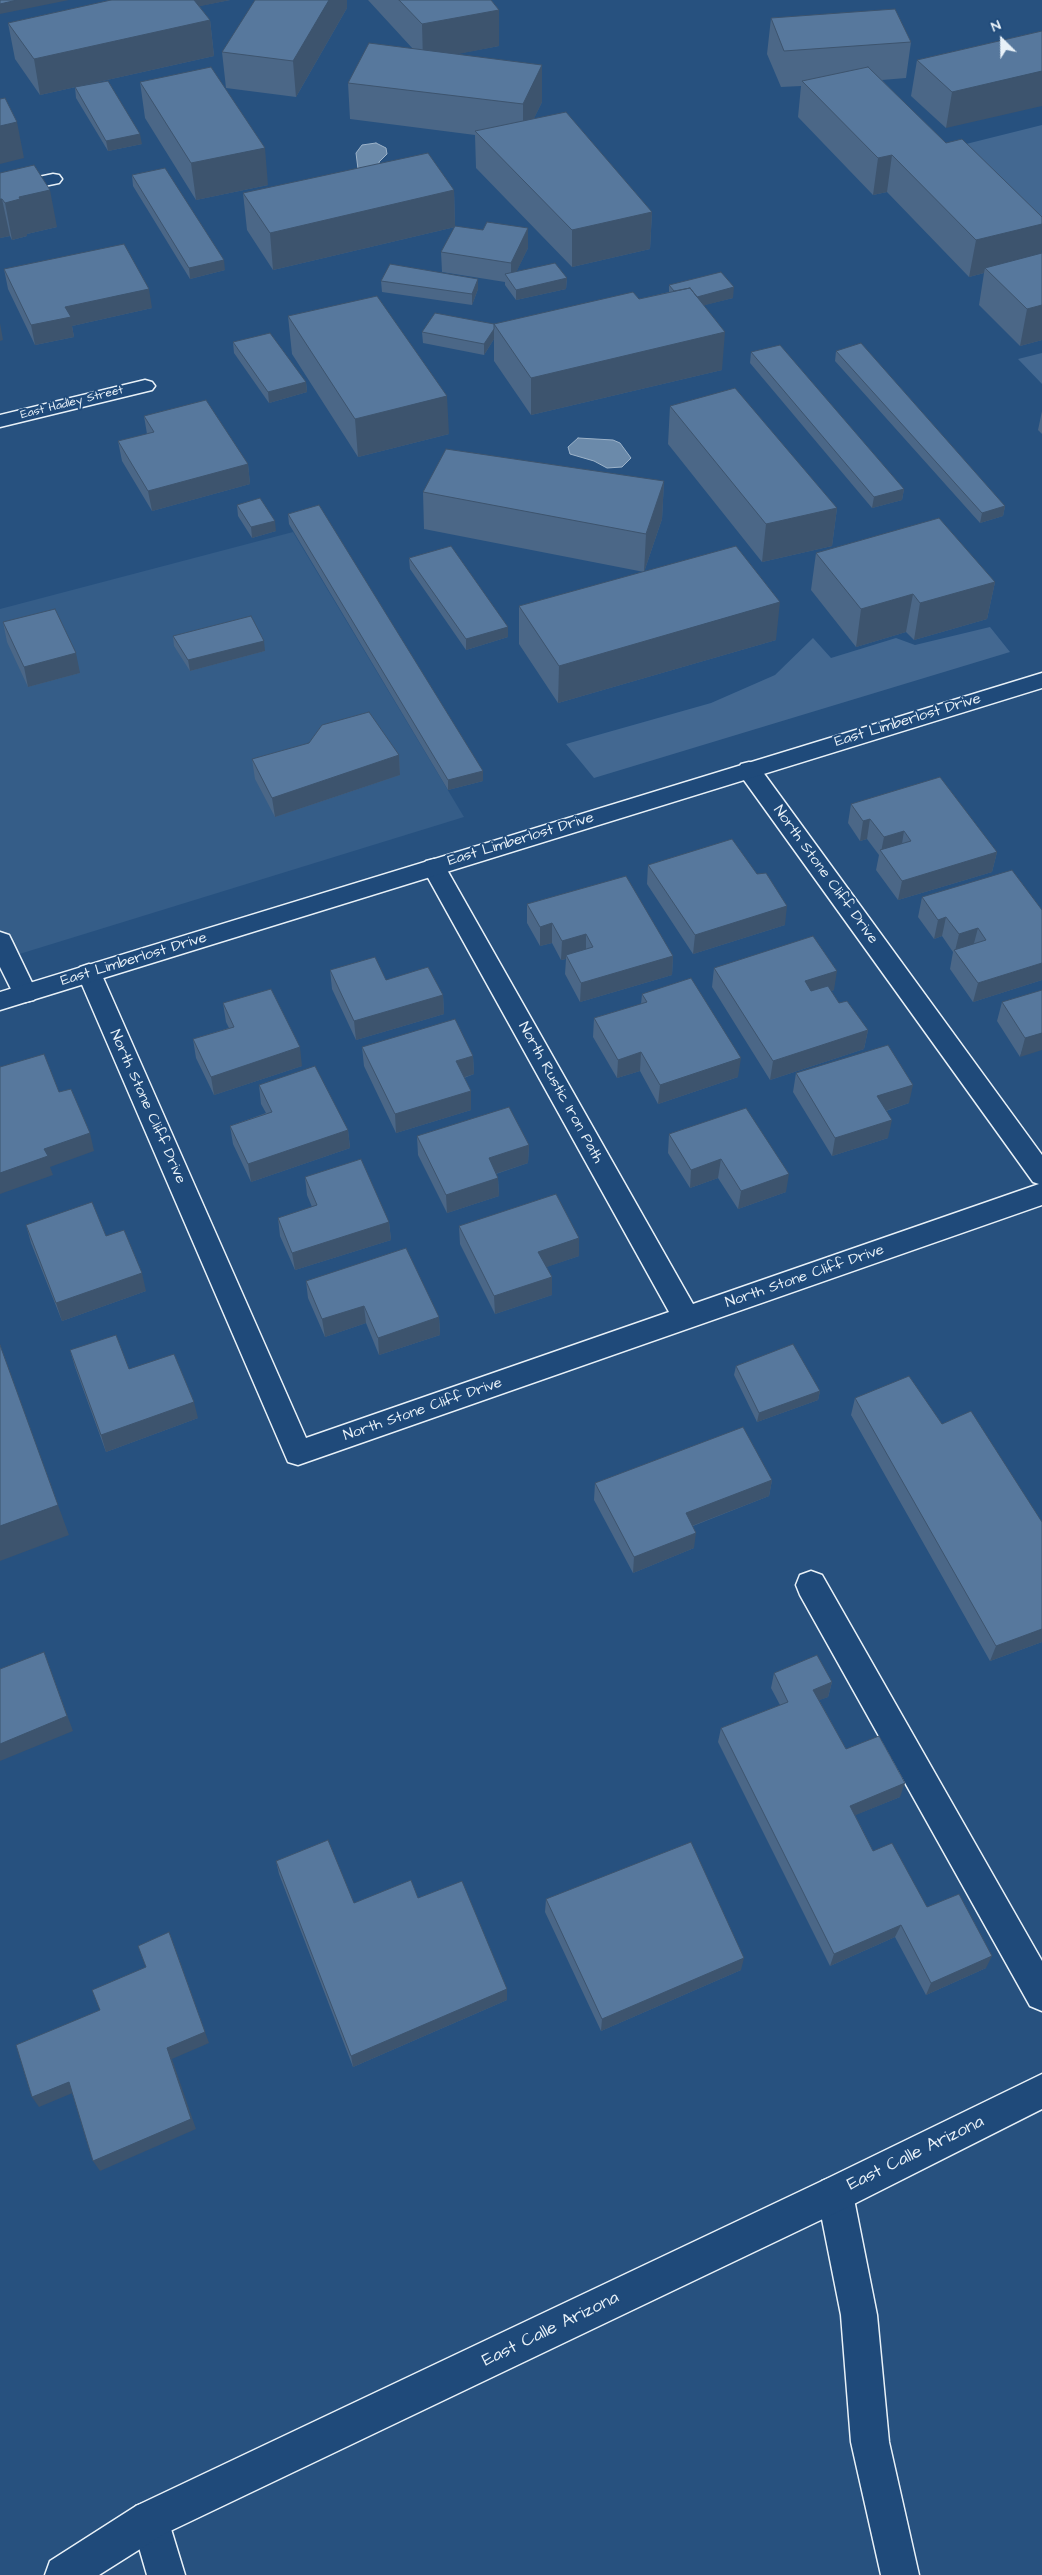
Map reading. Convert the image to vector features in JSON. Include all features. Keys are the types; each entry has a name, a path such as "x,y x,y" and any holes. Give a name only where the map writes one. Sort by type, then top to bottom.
{"street":[{"path":"0,190 53,179"},
{"name":"East Hadley Street","path":"0,421 145,386"},
{"name":"East Limberlost Drive","path":"0,1001 1042,680"},
{"name":"North Stone Cliff Drive","path":"749,770 1042,1174"},
{"name":"North Rustic Iron Path","path":"434,867 687,1318"},
{"path":"0,942 25,993"},
{"name":"North Stone Cliff Drive","path":"89,973 298,1453 1042,1194"},
{"path":"811,1585 1042,1994"},
{"name":"East Calle Arizona","path":"64,2575 150,2520 835,2194 1042,2091"},
{"path":"835,2194 859,2315 870,2442 900,2575"},
{"path":"150,2520 166,2575"}],"shaded area":[{"path":"1042,125 1042,232 938,151"},
{"path":"376,143 386,148 387,154 379,162 380,171 358,169 356,153 362,145"},
{"path":"1042,353 1042,384 1018,359"},
{"path":"578,438 613,440 620,443 631,458 622,467 607,468 594,461 570,454 568,447"},
{"path":"293,532 464,817 0,960 0,609"},
{"path":"990,627 1010,652 594,778 566,744 711,703 775,675 813,638 831,658 896,638 915,645"}],"building":[{"path":"0,0 17,0 0,4"},
{"path":"111,0 194,0 210,20 34,59 8,23"},
{"path":"255,0 329,0 293,61 222,52"},
{"path":"399,0 491,0 499,10 422,24"},
{"path":"895,9 911,42 784,51 771,18"},
{"path":"1042,31 1042,71 952,92 917,60"},
{"path":"369,43 542,65 523,104 348,83"},
{"path":"211,67 265,148 191,163 140,82"},
{"path":"868,67 946,143 962,139 1042,217 1042,224 976,240 892,155 878,158 802,81"},
{"path":"108,81 140,134 106,141 75,87"},
{"path":"5,98 17,122 0,126 0,99"},
{"path":"566,112 652,212 572,230 475,131"},
{"path":"428,153 454,190 270,233 243,193"},
{"path":"34,165 50,190 19,197 20,199 5,203 0,199 0,173"},
{"path":"165,168 224,260 189,268 132,175"},
{"path":"487,222 528,228 511,263 441,252 455,226 483,230"},
{"path":"124,244 149,289 65,307 71,317 31,325 4,269"},
{"path":"1042,253 1042,305 1027,309 985,268"},
{"path":"555,263 567,278 516,290 505,274"},
{"path":"390,264 478,279 472,294 381,281"},
{"path":"721,272 734,287 697,297 690,288 674,291 669,285"},
{"path":"690,288 725,332 531,378 494,324 633,292 639,299"},
{"path":"377,296 447,396 355,419 288,316"},
{"path":"435,313 494,324 494,329 484,344 422,332"},
{"path":"270,333 306,382 268,392 233,342"},
{"path":"861,343 1005,506 982,513 836,351"},
{"path":"780,345 904,489 874,497 751,352"},
{"path":"735,388 837,508 766,524 670,406"},
{"path":"206,400 248,464 148,491 118,441 154,432 144,416"},
{"path":"446,449 664,481 646,534 423,492"},
{"path":"260,498 275,521 251,527 237,505"},
{"path":"319,505 483,771 448,780 288,514"},
{"path":"939,518 995,582 920,603 913,594 861,609 816,553"},
{"path":"451,546 508,627 466,639 409,558"},
{"path":"736,546 780,602 559,666 519,606"},
{"path":"55,609 76,653 24,667 3,622"},
{"path":"251,616 264,641 188,660 173,636"},
{"path":"369,712 399,755 272,798 252,759 309,743 322,725"},
{"path":"940,777 997,852 902,881 880,850 911,841 904,831 884,837 870,819 863,821 851,804"},
{"path":"732,839 757,874 766,873 787,906 695,935 648,865"},
{"path":"1012,870 1042,910 1042,963 978,983 954,950 986,940 978,928 959,934 946,917 938,920 922,897"},
{"path":"626,876 673,956 581,983 566,955 593,947 586,934 562,941 552,923 540,927 527,904"},
{"path":"813,936 837,971 805,981 811,991 828,986 839,1003 847,1001 868,1030 773,1061 714,968"},
{"path":"375,957 386,980 428,967 443,995 354,1021 330,970"},
{"path":"691,978 741,1058 660,1085 641,1052 618,1060 594,1018 647,1002 642,994"},
{"path":"271,989 300,1047 211,1077 193,1039 234,1027 223,1003"},
{"path":"1042,990 1042,1033 1025,1038 1002,1002"},
{"path":"455,1019 473,1056 456,1061 471,1091 395,1114 362,1047"},
{"path":"888,1045 913,1085 877,1096 892,1120 835,1138 796,1073"},
{"path":"44,1054 59,1092 71,1089 90,1133 44,1149 48,1156 0,1173 0,1067"},
{"path":"315,1066 348,1130 248,1164 230,1126 272,1112 259,1085"},
{"path":"509,1107 529,1145 489,1158 498,1178 446,1195 417,1136"},
{"path":"746,1108 789,1174 741,1191 721,1159 691,1170 669,1134"},
{"path":"361,1159 389,1222 292,1253 278,1218 317,1205 305,1177"},
{"path":"556,1194 579,1238 538,1252 552,1277 494,1296 459,1226"},
{"path":"92,1202 106,1236 124,1230 142,1273 56,1303 26,1225"},
{"path":"406,1248 439,1317 378,1338 364,1306 322,1319 306,1281"},
{"path":"116,1335 129,1369 174,1354 194,1402 101,1435 70,1350"},
{"path":"793,1344 820,1391 759,1413 736,1366"},
{"path":"0,1345 58,1505 0,1526"},
{"path":"909,1376 942,1424 971,1411 1042,1522 1042,1629 996,1646 855,1398"},
{"path":"743,1427 772,1480 686,1513 696,1533 634,1557 595,1483"},
{"path":"44,1652 67,1716 0,1744 0,1669"},
{"path":"817,1655 832,1682 813,1690 846,1749 879,1736 905,1783 850,1806 873,1851 892,1843 927,1907 959,1894 992,1956 931,1983 901,1925 834,1954 721,1728 788,1702 774,1673"},
{"path":"328,1840 354,1903 411,1880 418,1898 462,1881 507,1989 351,2056 276,1861"},
{"path":"691,1842 744,1958 602,2019 546,1899"},
{"path":"169,1932 205,2032 167,2048 191,2119 93,2161 69,2082 32,2097 16,2045 100,2010 92,1990 146,1967 138,1946"}]}
